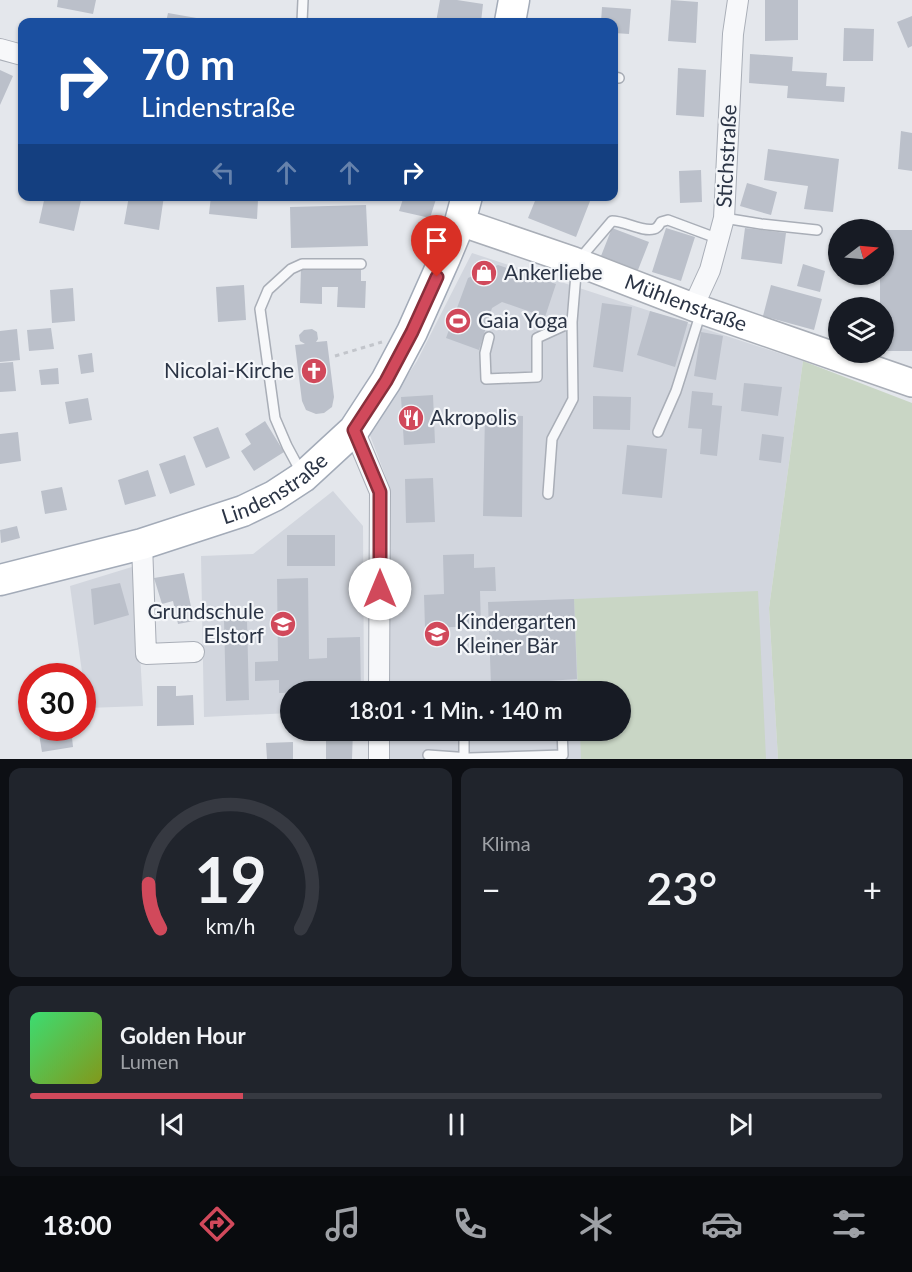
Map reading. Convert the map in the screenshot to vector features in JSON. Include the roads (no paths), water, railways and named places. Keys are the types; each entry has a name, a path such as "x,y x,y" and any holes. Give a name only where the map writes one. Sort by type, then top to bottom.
{"main road":[{"path":"511,18 514,0"},
{"name":"Mühlenstraße","path":"464,209 577,262 697,308 912,382"},
{"name":"Lindenstraße","path":"0,580 142,544 243,511 274,496 303,477 354,430 386,381 412,332 464,209"}],"street":[{"name":"Stichstraße","path":"697,308 724,218 734,34 738,0"},
{"path":"0,50 18,54"},
{"path":"354,430 380,492 379,681"},
{"path":"142,544 146,654 194,652"},
{"path":"379,741 379,759"}],"lane":[{"path":"302,18 303,0"},
{"path":"724,218 817,230"},
{"path":"548,494 552,439 573,399 572,322 577,262 612,221 654,229 668,220 718,239"},
{"path":"303,477 275,418 260,309 268,290 285,273 296,266 302,264 361,264"},
{"path":"658,432 676,391 697,308"},
{"path":"489,337 485,353 486,379 537,377 537,338 572,322"},
{"path":"464,741 464,757"},
{"path":"428,755 470,758 563,755 562,741"}],"place":[{"name":"Ankerliebe","path":"484,273"},
{"name":"Gaia Yoga","path":"458,321"},
{"name":"Nicolai-Kirche","path":"314,371"},
{"name":"Akropolis","path":"411,418"},
{"name":"Grundschule Elstorf","path":"283,624"},
{"name":"Kindergarten Kleiner Bär","path":"437,634"}]}
